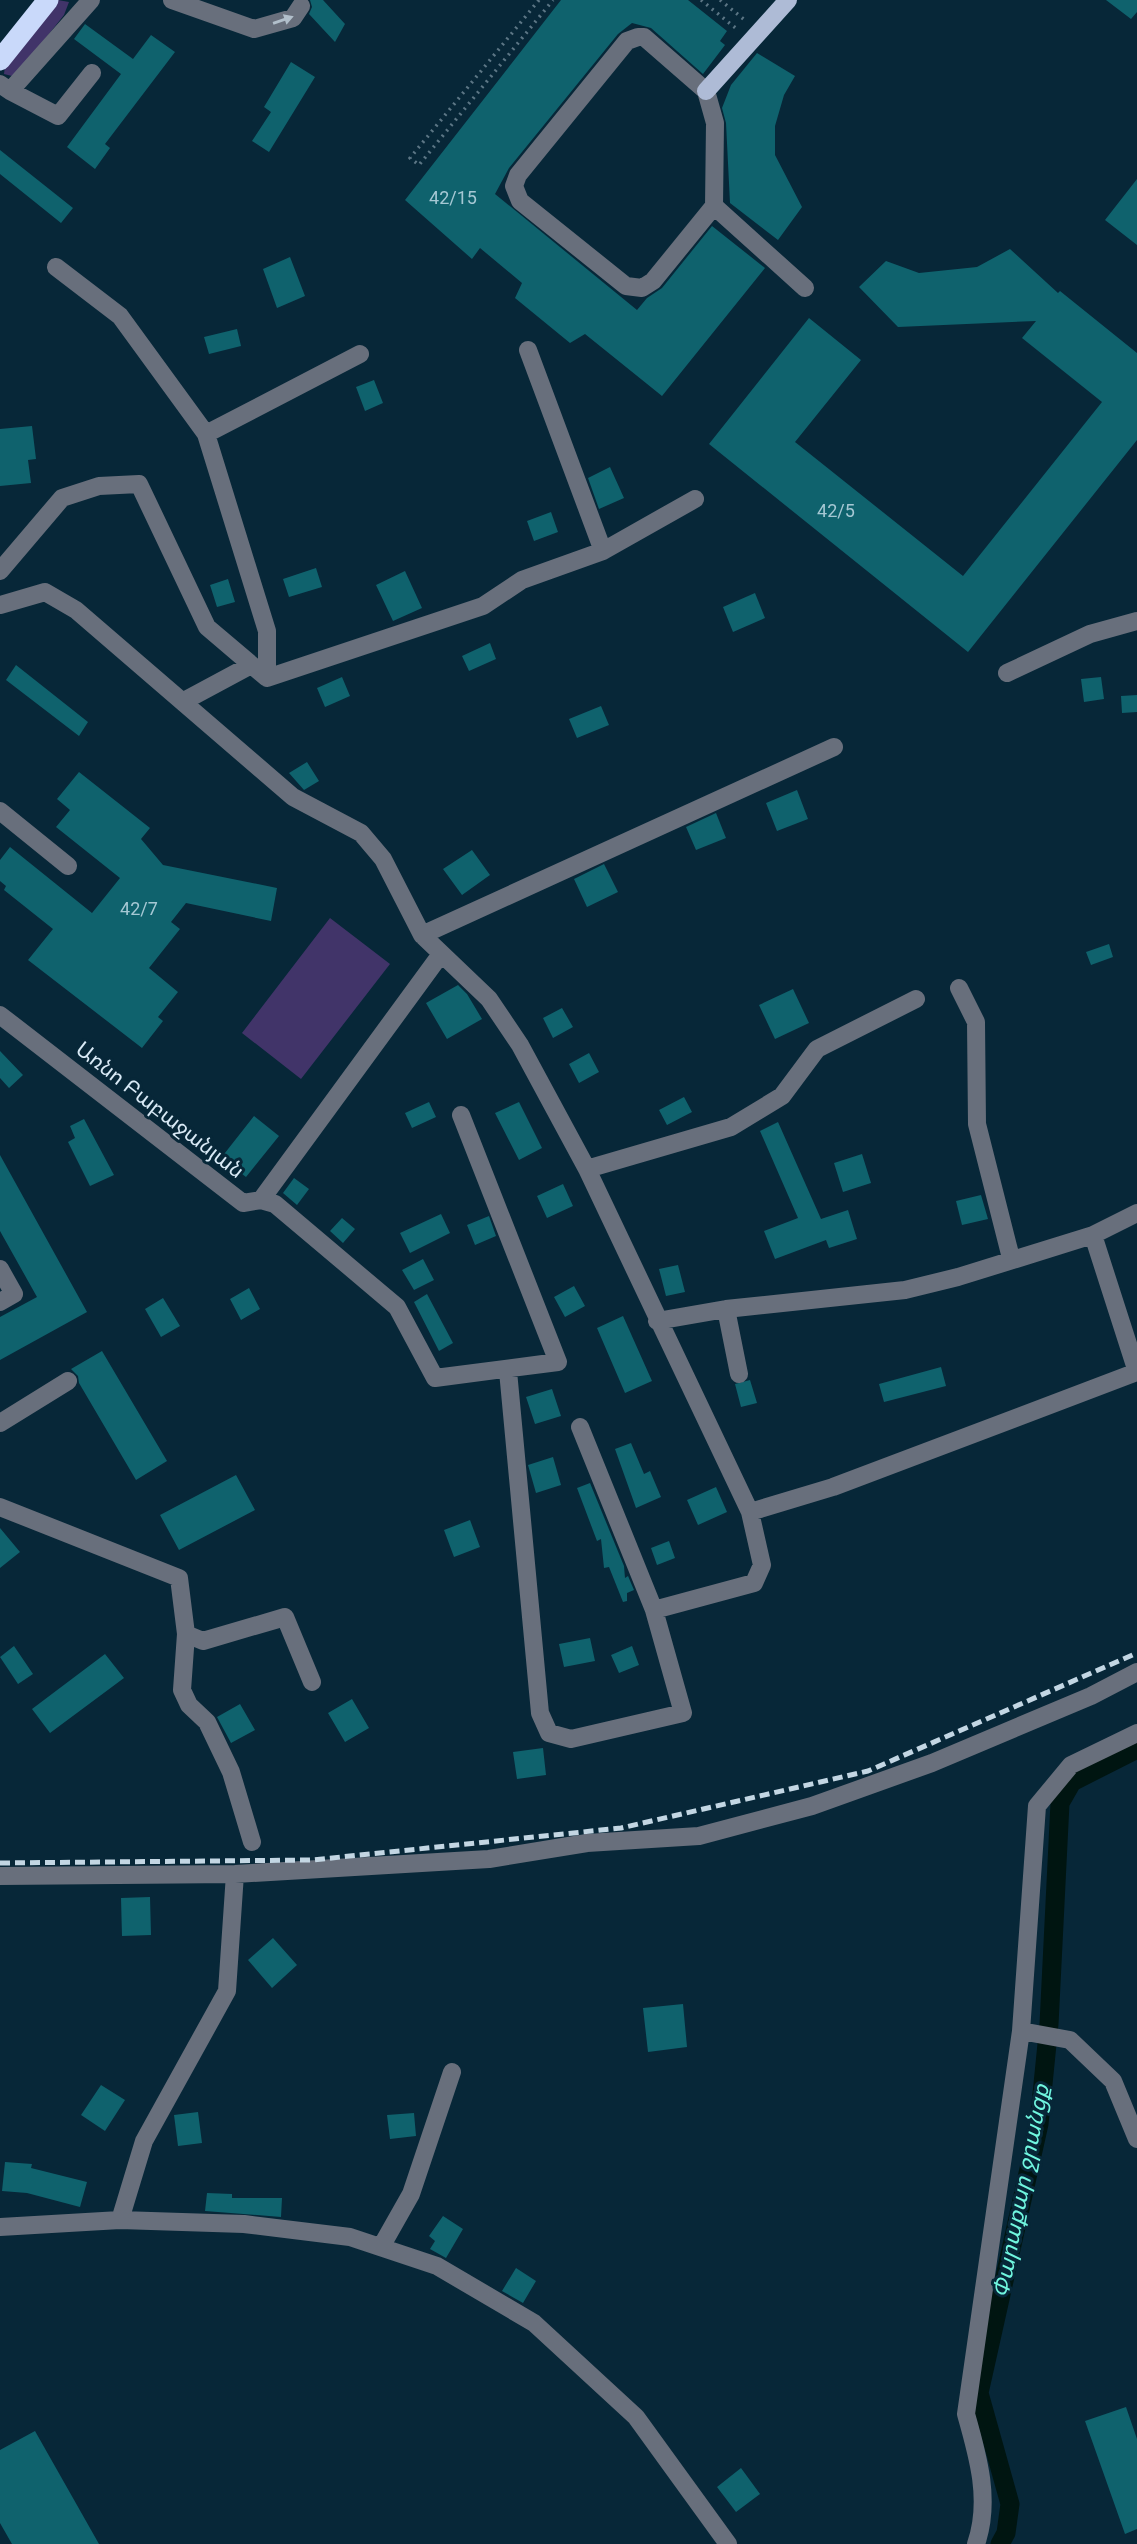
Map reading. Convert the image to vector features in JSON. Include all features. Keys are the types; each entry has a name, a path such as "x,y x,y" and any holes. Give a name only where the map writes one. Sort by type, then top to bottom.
{"highway":[{"path":"0,50 10,29 34,0"},
{"path":"0,61 48,0"}],"main road":[{"path":"706,91 788,0"}],"street":[{"path":"91,0 5,88 58,116 92,73"},
{"path":"172,0 224,8 254,29 293,18 301,6"},
{"path":"644,37 706,91 715,123 714,206 653,281 642,288 626,286 520,201 514,186 518,175 627,41 644,37"},
{"path":"714,206 805,288"},
{"path":"56,267 120,316 206,434 267,631 267,678"},
{"path":"528,351 603,551"},
{"path":"206,434 360,354"},
{"path":"0,570 62,498 99,486 139,484 206,627 267,678"},
{"path":"267,678 483,606 522,580 603,551 695,499"},
{"path":"0,605 45,592 76,610 154,680 184,701 293,797 361,833 383,859 422,935 489,999 520,1045 587,1169 657,1321 683,1366 750,1512 762,1565 754,1583 654,1609"},
{"path":"1007,673 1090,634 1137,621"},
{"path":"184,701 251,664"},
{"path":"422,935 834,747"},
{"path":"0,811 68,866"},
{"path":"261,1200 441,954"},
{"path":"959,988 976,1022 977,1124 1011,1258"},
{"path":"587,1169 731,1127 782,1096 817,1049 916,999"},
{"name":"Առնո Բաբաջանյան","path":"0,1014 243,1203 261,1200 285,1213 397,1307 435,1378 558,1363 461,1115"},
{"path":"657,1321 726,1309 905,1290 958,1277 1011,1258 1093,1235 1137,1213"},
{"path":"750,1512 833,1487 1137,1372 1093,1235"},
{"path":"0,1269 14,1294 0,1302"},
{"path":"726,1309 739,1374"},
{"path":"508,1371 540,1713 549,1733 571,1739 683,1713 654,1609 580,1427"},
{"path":"0,1423 68,1381"},
{"path":"0,1507 179,1578 186,1634 182,1690 189,1705 207,1722 231,1772 252,1842"},
{"path":"186,1634 203,1641 285,1618 312,1682"},
{"path":"0,1876 235,1874 489,1859 587,1843 699,1836 812,1806 932,1763 1091,1696 1137,1672"},
{"path":"976,2544 982,2525 981,2467 966,2414 1021,2031 1037,1806 1071,1765 1137,1734"},
{"path":"120,2220 144,2141 227,1990 235,1874"},
{"path":"1021,2031 1070,2040 1113,2081 1137,2139"},
{"path":"381,2248 411,2194 452,2071"},
{"path":"0,2228 120,2220 244,2224 350,2237 437,2266 534,2323 636,2417 729,2544"}],"path":[{"path":"539,0 410,158 419,165 553,0"},
{"path":"701,0 754,36"},
{"path":"720,0 754,36"}],"shaded area":[{"path":"58,0 69,2 64,15 18,73 12,76 4,74 5,66"},
{"path":"330,918 390,964 301,1079 242,1033"}],"building":[{"path":"310,0 323,0 345,24 335,42 309,14 312,7"},
{"path":"561,0 688,0 727,31 720,41 725,45 703,74 651,28 632,23 618,34 509,168 495,194 637,310 647,298 662,288 712,226 765,268 662,396 585,334 570,343 515,298 522,283 480,248 472,259 405,200"},
{"path":"1106,0 1137,0 1137,12 1131,19"},
{"path":"85,24 133,59 151,35 175,52 105,144 110,148 95,169 67,147 121,74 74,39"},
{"path":"757,53 795,76 784,95 775,126 775,155 802,207 778,240 730,203 726,123 722,108 731,85"},
{"path":"291,62 315,77 269,152 252,141 271,112 264,107"},
{"path":"0,150 73,208 61,223 0,174"},
{"path":"1137,179 1137,245 1105,220"},
{"path":"1010,249 1058,293 1060,291 1137,353 1137,440 968,652 709,444 809,318 861,360 795,442 963,576 1102,402 1022,338 1036,321 898,327 859,287 886,261 919,273 977,267"},
{"path":"290,257 305,296 277,308 263,269"},
{"path":"237,329 241,346 209,354 204,337"},
{"path":"374,380 383,403 365,411 356,387"},
{"path":"32,426 36,459 28,460 31,483 0,486 0,429"},
{"path":"610,467 624,498 599,509 588,478"},
{"path":"551,512 558,532 534,541 527,521"},
{"path":"316,568 322,587 289,597 283,579"},
{"path":"405,571 422,608 393,621 376,585"},
{"path":"228,579 235,602 217,607 210,585"},
{"path":"755,593 765,618 733,632 723,607"},
{"path":"490,643 496,659 469,671 462,656"},
{"path":"16,665 88,722 79,736 6,680"},
{"path":"342,677 350,696 325,707 317,688"},
{"path":"1101,677 1104,699 1084,702 1081,679"},
{"path":"1137,695 1137,712 1122,713 1121,696"},
{"path":"601,706 609,725 577,738 569,719"},
{"path":"307,762 319,781 304,790 289,773"},
{"path":"79,772 150,828 141,839 163,865 277,888 271,921 186,903 171,922 180,929 149,968 178,992 158,1017 163,1021 142,1048 28,960 53,929 4,890 6,886 0,881 0,860 10,847 92,913 120,878 56,827 70,810 57,799"},
{"path":"797,790 808,819 777,831 766,803"},
{"path":"716,813 726,838 696,850 686,827"},
{"path":"472,850 490,875 462,895 443,869"},
{"path":"604,864 618,892 587,907 574,879"},
{"path":"1109,944 1113,957 1091,965 1086,952"},
{"path":"458,985 467,994 482,1019 447,1039 426,1003"},
{"path":"793,989 809,1023 775,1039 759,1005"},
{"path":"562,1008 573,1027 553,1038 543,1018"},
{"path":"0,1051 23,1075 9,1088 0,1078"},
{"path":"589,1053 599,1072 579,1083 569,1064"},
{"path":"684,1097 692,1112 667,1125 659,1110"},
{"path":"429,1102 436,1117 412,1128 405,1113"},
{"path":"519,1102 542,1148 519,1160 495,1113"},
{"path":"254,1116 279,1136 246,1177 221,1158"},
{"path":"84,1119 114,1175 90,1186 68,1142 75,1138 70,1126"},
{"path":"778,1122 821,1219 848,1210 857,1239 829,1248 826,1240 775,1259 764,1231 798,1218 760,1131"},
{"path":"862,1154 871,1183 843,1192 834,1163"},
{"path":"0,1155 87,1312 0,1360 0,1317 37,1297 0,1231"},
{"path":"294,1178 309,1189 297,1205 283,1193"},
{"path":"563,1184 573,1206 547,1218 537,1196"},
{"path":"981,1195 988,1219 962,1225 956,1201"},
{"path":"441,1214 450,1233 410,1253 400,1233"},
{"path":"489,1216 496,1236 475,1245 467,1225"},
{"path":"342,1218 355,1229 343,1243 330,1231"},
{"path":"423,1259 434,1280 414,1290 402,1270"},
{"path":"678,1265 685,1292 666,1296 659,1269"},
{"path":"574,1286 585,1306 565,1317 554,1297"},
{"path":"249,1288 260,1309 241,1320 230,1299"},
{"path":"427,1294 453,1343 439,1351 414,1302"},
{"path":"163,1298 180,1326 161,1337 145,1309"},
{"path":"623,1316 652,1381 625,1393 597,1328"},
{"path":"102,1351 167,1461 136,1480 79,1383 78,1376 71,1369"},
{"path":"941,1367 946,1386 884,1402 879,1384"},
{"path":"750,1380 757,1403 741,1407 735,1384"},
{"path":"552,1389 561,1416 535,1424 526,1397"},
{"path":"631,1443 644,1474 650,1471 661,1497 636,1508 615,1449"},
{"path":"553,1457 561,1485 536,1493 528,1465"},
{"path":"236,1475 255,1510 179,1550 160,1515"},
{"path":"590,1483 624,1566 625,1578 628,1576 634,1590 627,1593 627,1601 623,1602 609,1567 604,1568 601,1539 597,1541 577,1488"},
{"path":"716,1487 727,1512 698,1525 687,1500"},
{"path":"470,1520 480,1547 454,1557 444,1530"},
{"path":"0,1528 20,1552 0,1568"},
{"path":"669,1541 675,1558 657,1565 651,1548"},
{"path":"590,1638 595,1661 564,1667 559,1644"},
{"path":"14,1646 33,1674 18,1684 0,1657"},
{"path":"632,1646 639,1665 619,1673 611,1655"},
{"path":"105,1654 124,1678 50,1733 32,1709"},
{"path":"352,1699 369,1728 345,1742 328,1713"},
{"path":"240,1704 255,1730 231,1743 217,1717"},
{"path":"543,1748 546,1775 517,1779 513,1752"},
{"path":"150,1897 151,1935 122,1936 121,1898"},
{"path":"273,1938 297,1965 272,1988 248,1960"},
{"path":"683,2004 687,2047 648,2052 643,2008"},
{"path":"101,2085 125,2100 105,2131 81,2115"},
{"path":"198,2112 202,2143 178,2146 174,2115"},
{"path":"414,2113 416,2136 390,2139 387,2115"},
{"path":"5,2162 32,2164 31,2168 87,2182 80,2207 27,2193 2,2191"},
{"path":"207,2193 232,2194 232,2198 282,2198 281,2217 205,2211"},
{"path":"443,2216 463,2229 446,2258 430,2249 435,2241 429,2236"},
{"path":"516,2268 536,2281 523,2303 502,2291"},
{"path":"1126,2407 1137,2439 1137,2529 1125,2534 1085,2421"},
{"path":"35,2431 99,2544 12,2544 0,2523 0,2450"},
{"path":"741,2468 760,2494 736,2512 717,2487"}],"waterway":[{"name":"Փարաքար ջրանցք","path":"1000,2544 1006,2533 1010,2504 979,2393 1039,2124 1049,2024 1060,1803 1072,1782 1137,1749"}],"railway":[{"path":"0,1863 312,1860 621,1828 868,1771 1137,1653"}]}
